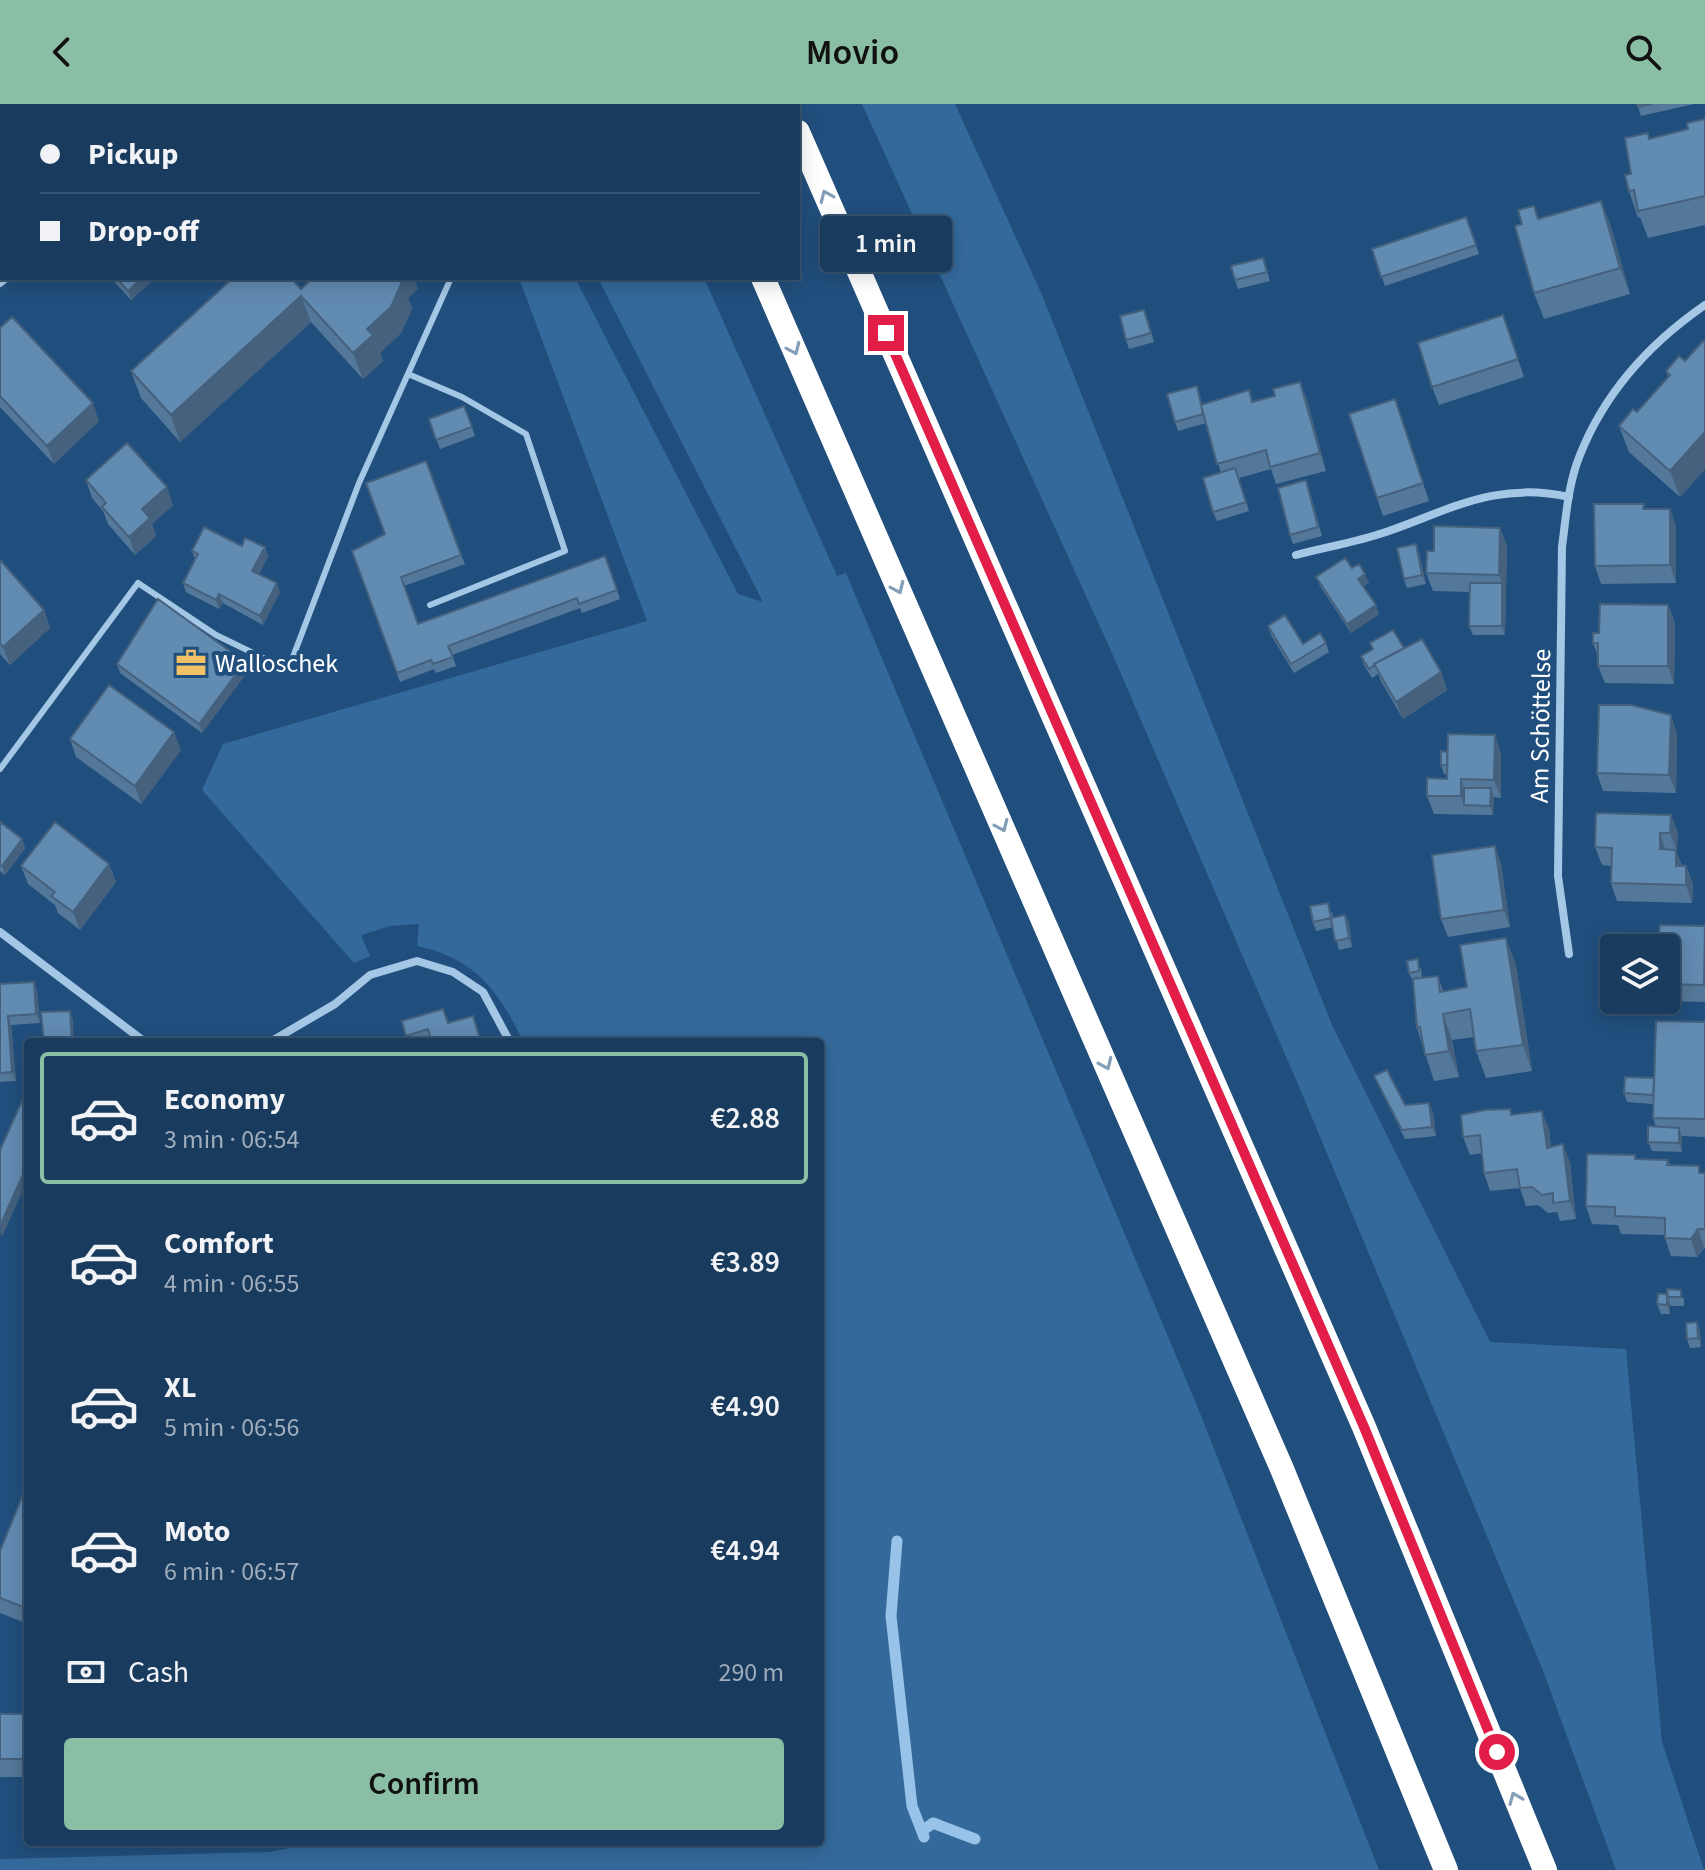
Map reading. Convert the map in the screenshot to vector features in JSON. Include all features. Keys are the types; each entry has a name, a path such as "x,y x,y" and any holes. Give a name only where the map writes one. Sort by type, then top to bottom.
{"highway":[{"path":"800,137 1364,1427 1545,1870"},
{"path":"764,280 1282,1469 1446,1870"}],"street":[{"name":"Am Schöttelse","path":"1569,954 1558,876 1562,547 1569,497 1579,456 1600,414 1634,366 1668,331 1705,305"},
{"path":"1296,555 1383,533 1483,495 1541,491 1569,497"},
{"path":"0,932 140,1038"},
{"path":"277,1038 335,1004 370,975 417,961 453,972 483,992 508,1038"}],"lane":[{"path":"0,769 138,583 216,635 288,670 359,483 450,280"},
{"path":"408,374 462,397 526,434 565,551 430,605"}],"shaded area":[{"path":"862,104 955,104 1042,295 1332,1025 1490,1342 1626,1349 1662,1742 1704,1870 1616,1870 1542,1668 1303,1096 1112,653"},
{"path":"520,280 576,280 738,594 763,602 599,280 705,280 837,576 846,573 1196,1403 1379,1870 0,1870 0,1859 269,1852 300,1846 824,1846 824,1038 521,1038 505,1007 483,979 454,959 417,946 419,924 390,926 361,935 370,956 354,963 202,790 223,744 647,621"}],"building":[{"path":"1705,119 1705,196 1638,211 1634,190 1629,191 1625,175 1631,174 1625,138 1648,133 1649,139 1688,129 1687,123"},
{"path":"1601,201 1620,268 1534,293 1515,226 1522,224 1518,210 1534,206 1538,219"},
{"path":"1466,217 1476,245 1381,277 1372,249"},
{"path":"1263,258 1267,272 1235,280 1231,266"},
{"path":"118,280 140,280 128,291"},
{"path":"231,280 293,280 301,289 311,280 402,282 391,307 367,329 373,335 353,353 301,296 171,415 131,371"},
{"path":"1144,310 1151,333 1126,340 1120,316"},
{"path":"1503,315 1518,359 1432,387 1418,343"},
{"path":"12,317 93,403 47,446 0,396 0,328"},
{"path":"1703,341 1705,432 1670,471 1619,426 1633,409 1637,412 1670,375 1666,371 1679,356 1685,361"},
{"path":"1300,382 1320,453 1270,467 1266,450 1217,464 1201,405 1249,390 1252,402 1275,396 1273,389"},
{"path":"1197,386 1203,414 1175,422 1167,394"},
{"path":"1395,399 1423,483 1377,498 1349,414"},
{"path":"464,406 472,427 436,440 429,419"},
{"path":"127,443 167,487 142,509 150,518 129,537 102,507 106,503 86,480"},
{"path":"426,461 461,555 401,577 418,624 605,556 617,590 579,604 577,598 448,646 453,657 433,664 431,660 397,673 352,551 385,534 366,483"},
{"path":"1235,468 1246,502 1213,512 1203,478"},
{"path":"1306,480 1318,527 1290,535 1278,488"},
{"path":"1594,504 1644,504 1643,509 1670,509 1670,565 1595,566"},
{"path":"1434,526 1500,528 1499,575 1426,573 1427,551 1434,551"},
{"path":"204,527 242,546 245,538 265,547 252,571 277,583 260,616 219,594 216,600 183,583 198,554 192,551"},
{"path":"1416,544 1422,575 1404,579 1397,548"},
{"path":"1345,558 1352,568 1359,564 1365,574 1358,579 1376,605 1347,624 1316,577"},
{"path":"0,560 44,610 3,647 0,643"},
{"path":"1470,583 1502,583 1502,626 1469,626"},
{"name":"Walloschek","path":"158,599 245,662 199,724 117,664"},
{"path":"1600,604 1668,605 1668,666 1598,666 1598,643 1593,643 1593,633 1599,633"},
{"path":"1285,615 1303,644 1320,633 1326,643 1291,664 1268,626"},
{"path":"1393,630 1404,648 1369,669 1361,656 1373,649 1370,643"},
{"path":"1422,639 1441,672 1396,702 1374,664"},
{"path":"109,685 174,732 135,786 70,739"},
{"path":"1599,705 1631,705 1671,715 1669,775 1597,773"},
{"path":"1448,734 1495,735 1494,780 1461,779 1461,796 1427,796 1427,778 1447,779"},
{"path":"1441,751 1447,752 1447,765 1441,765"},
{"path":"1464,788 1491,788 1490,806 1464,805"},
{"path":"1596,813 1671,815 1670,833 1660,833 1660,849 1676,850 1676,866 1686,866 1686,885 1611,883 1612,848 1595,847"},
{"path":"0,822 22,839 2,866 0,865"},
{"path":"55,822 109,864 73,912 51,896 55,892 21,866"},
{"path":"1495,846 1504,910 1441,919 1432,855"},
{"path":"1328,903 1331,918 1313,922 1310,906"},
{"path":"1345,915 1349,938 1335,941 1331,918"},
{"path":"1660,925 1705,926 1704,985 1680,984 1680,934 1659,934"},
{"path":"1506,938 1523,1045 1476,1051 1470,1009 1443,1014 1449,1051 1425,1055 1420,1027 1417,1028 1413,979 1438,976 1440,992 1467,987 1460,945"},
{"path":"1418,959 1419,971 1409,973 1407,961"},
{"path":"34,982 36,1014 8,1016 12,1072 0,1073 0,984"},
{"path":"443,1009 448,1023 473,1016 480,1038 431,1038 428,1029 406,1036 402,1021"},
{"path":"70,1011 72,1038 44,1038 41,1012"},
{"path":"1656,1021 1705,1022 1705,1119 1653,1118"},
{"path":"1387,1070 1405,1105 1429,1103 1432,1127 1402,1130 1374,1076"},
{"path":"1625,1077 1654,1078 1653,1095 1624,1093"},
{"path":"24,1102 24,1172 0,1226 0,1150"},
{"path":"1510,1109 1511,1115 1542,1111 1547,1148 1563,1144 1570,1201 1553,1203 1553,1193 1542,1195 1532,1187 1520,1188 1517,1169 1484,1173 1480,1135 1463,1137 1461,1115"},
{"path":"1648,1126 1679,1128 1679,1143 1648,1142"},
{"path":"1587,1154 1635,1155 1635,1159 1668,1160 1667,1165 1699,1166 1699,1173 1705,1173 1705,1229 1698,1229 1691,1239 1665,1238 1665,1218 1615,1216 1615,1207 1586,1206"},
{"path":"1667,1289 1681,1290 1681,1297 1668,1297"},
{"path":"1658,1294 1667,1294 1667,1305 1657,1304"},
{"path":"1697,1322 1698,1338 1687,1339 1686,1323"},
{"path":"24,1492 24,1607 0,1598 0,1551"},
{"path":"0,1714 24,1714 24,1759 0,1759"}],"waterway":[{"path":"897,1541 891,1616 912,1806 924,1837"},
{"path":"922,1831 933,1823 975,1839"}],"place":[{"name":"Walloschek","path":"191,663"}],"route":[{"path":"886,333 1364,1427 1497,1752"}]}
